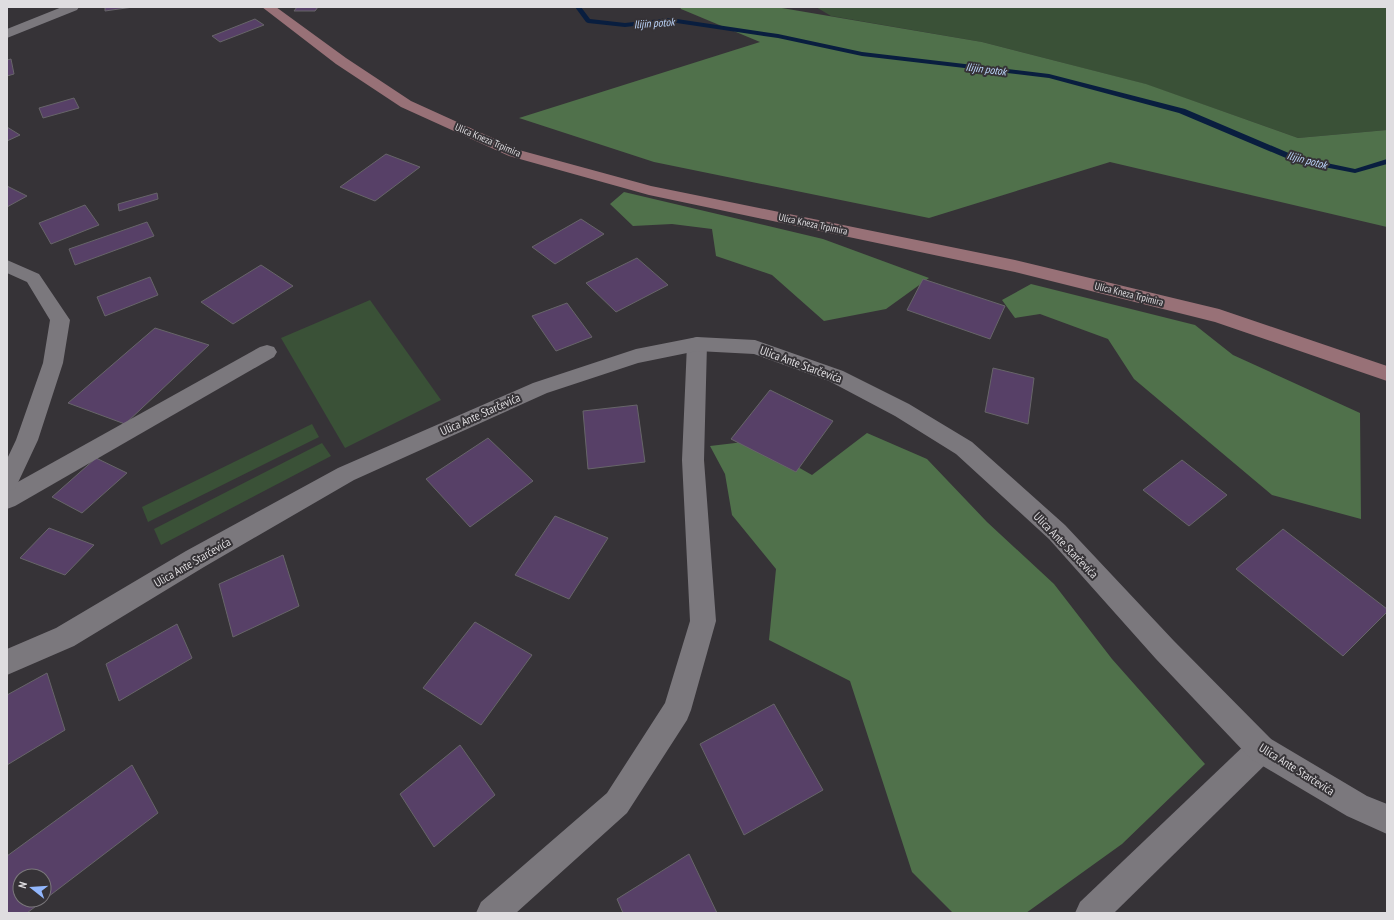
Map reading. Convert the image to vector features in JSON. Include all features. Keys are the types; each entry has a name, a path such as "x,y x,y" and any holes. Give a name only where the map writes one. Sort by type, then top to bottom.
{"main road":[{"name":"Ulica Kneza Trpimira","path":"268,7 341,61 406,104 514,153 649,190 1015,266 1211,314 1387,374"}],"street":[{"path":"7,34 73,7"},
{"path":"7,266 33,278 60,320 53,363 27,440 7,482"},
{"path":"492,913 617,802 677,710 703,621 693,460 697,344"},
{"name":"Ulica Ante Starčevića","path":"7,662 65,637 195,559 346,474 540,388 636,356 697,344 755,347 836,376 902,410 964,448 1057,532 1165,650 1261,749 1357,806 1387,819"},
{"path":"7,499 267,352"},
{"path":"1091,913 1261,749"}],"green space":[{"path":"680,7 776,7 982,42 1146,84 1298,138 1387,130 1387,227 1110,162 929,218 654,162 519,118 760,42 681,9"},
{"path":"816,7 1387,7 1387,130 1298,138 1145,84 982,42 831,16"},
{"path":"624,192 823,239 929,278 886,309 824,321 772,275 716,256 712,229 672,224 633,226 610,204"},
{"path":"1031,284 1195,325 1233,355 1360,413 1361,519 1272,495 1134,379 1108,339 1040,314 1015,318 1002,300"},
{"path":"370,300 441,400 345,448 281,338"},
{"path":"312,424 319,437 148,522 142,507"},
{"path":"867,433 927,459 987,522 1054,584 1112,659 1205,764 1122,844 1026,913 953,913 912,872 850,681 769,640 776,569 732,515 725,474 710,446 752,441 812,475"},
{"path":"322,443 331,456 161,545 154,529"}],"building":[{"path":"105,7 133,7 105,11"},
{"path":"297,7 318,7 315,11 294,11"},
{"path":"255,19 264,25 220,42 212,36"},
{"path":"11,59 14,74 7,76 7,60"},
{"path":"74,98 79,108 43,118 39,108"},
{"path":"7,127 20,135 7,141"},
{"path":"386,154 420,167 375,201 340,187"},
{"path":"7,186 27,196 7,207"},
{"path":"157,193 158,199 119,211 118,204"},
{"path":"85,205 99,225 51,244 39,223"},
{"path":"581,219 604,234 555,264 532,247"},
{"path":"147,222 154,236 75,265 69,249"},
{"path":"637,258 668,285 616,312 586,283"},
{"path":"261,265 293,286 233,324 201,302"},
{"path":"150,277 158,295 105,316 97,297"},
{"path":"923,279 1005,306 990,339 907,310"},
{"path":"567,303 592,337 556,351 532,316"},
{"path":"155,328 209,345 125,424 68,403"},
{"path":"993,368 1034,378 1028,424 985,412"},
{"path":"770,390 833,421 796,472 731,439"},
{"path":"637,405 645,462 588,469 583,411"},
{"path":"488,438 533,481 470,527 426,479"},
{"path":"96,458 127,473 82,513 52,497"},
{"path":"1182,460 1227,495 1189,526 1143,490"},
{"path":"555,516 608,538 569,599 515,575"},
{"path":"49,528 94,545 65,575 20,558"},
{"path":"1283,529 1387,609 1387,612 1343,656 1236,569"},
{"path":"283,555 299,606 233,637 219,584"},
{"path":"475,622 532,655 481,725 423,688"},
{"path":"177,624 192,658 119,701 106,664"},
{"path":"47,673 65,730 7,765 7,695"},
{"path":"774,704 823,790 744,835 700,744"},
{"path":"460,745 495,795 434,847 400,794"},
{"path":"132,765 158,813 52,894 52,868 12,868 12,908 34,908 27,913 7,913 7,856"},
{"path":"689,854 717,913 623,913 617,899"}],"waterway":[{"name":"Ilijin potok","path":"578,7 588,21 625,25 670,20 778,36 862,54 1049,76 1182,111 1296,159 1355,171 1387,161"}]}
